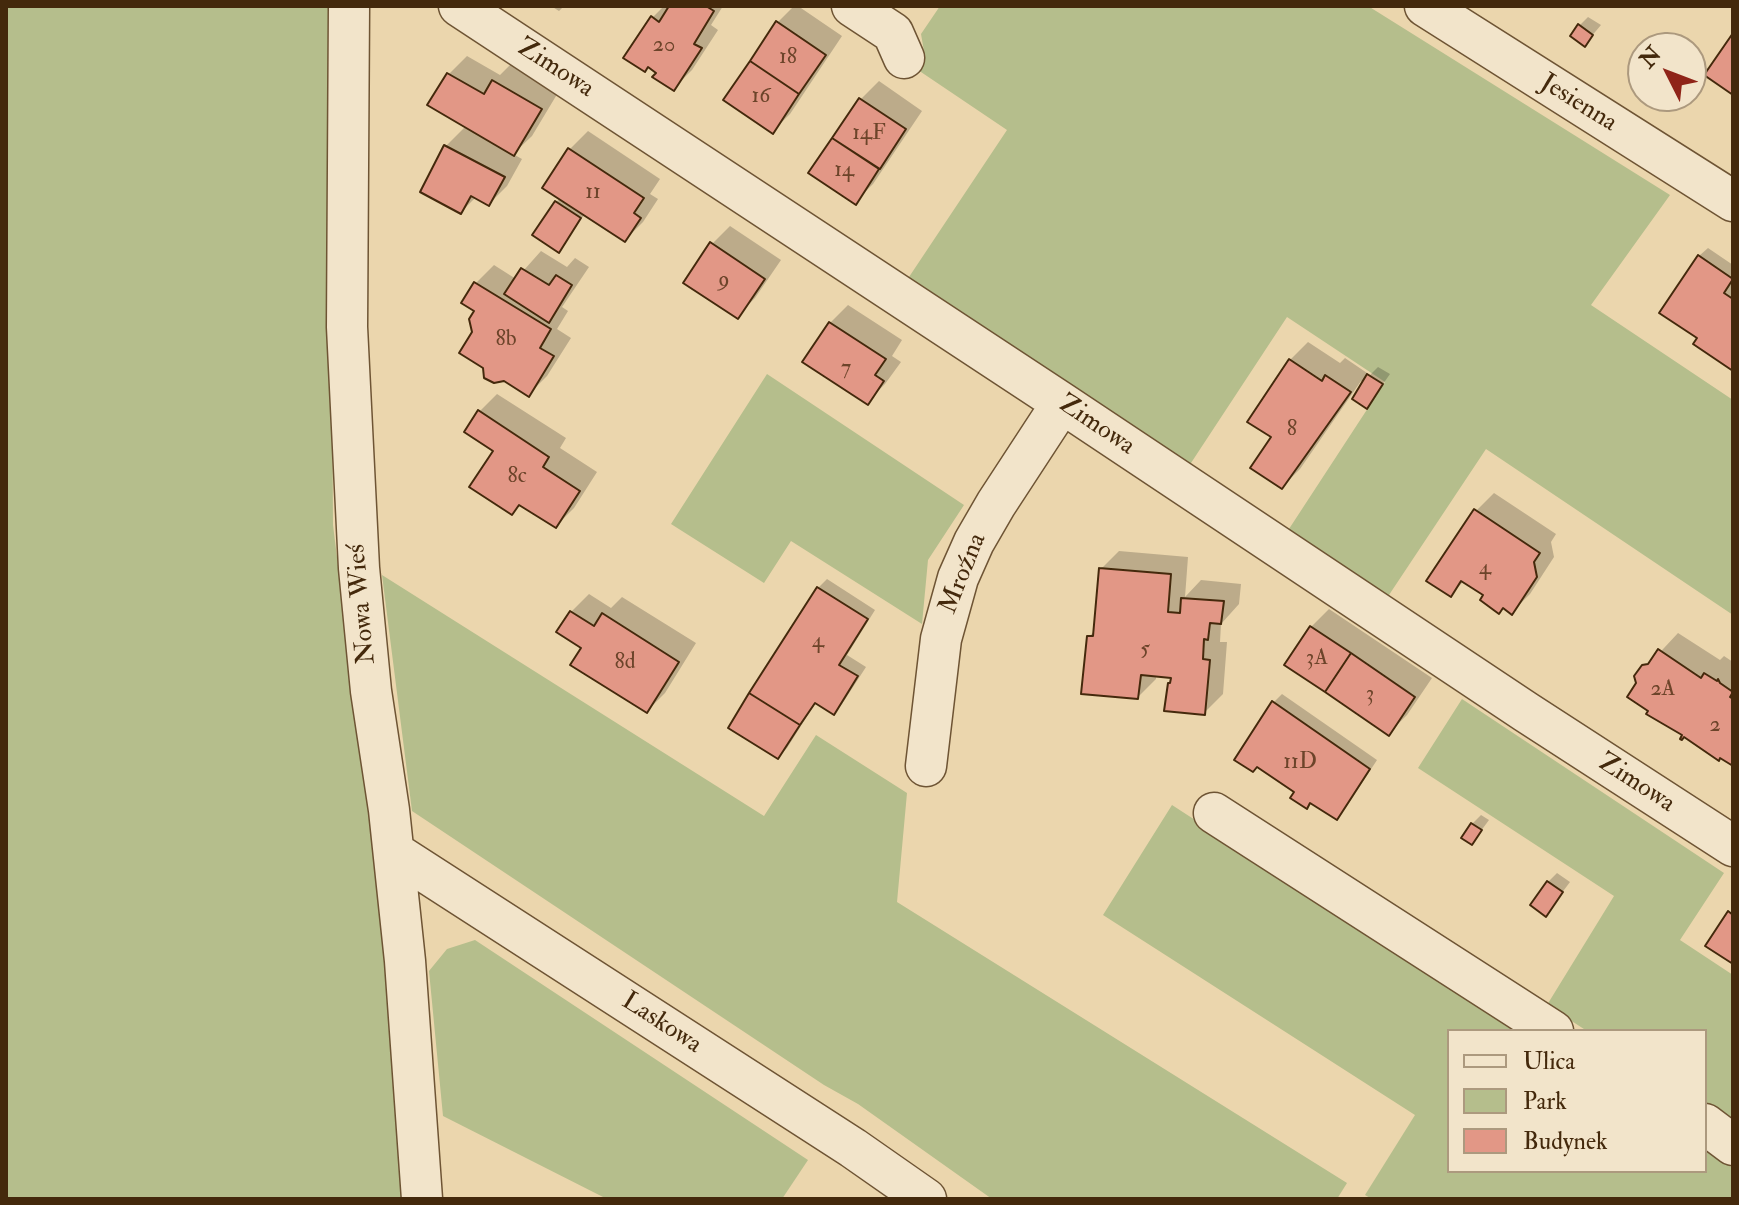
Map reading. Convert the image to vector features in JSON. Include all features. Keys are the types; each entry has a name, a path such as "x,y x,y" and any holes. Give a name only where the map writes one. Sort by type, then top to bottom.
{"street":[{"name":"Nowa Wieś","path":"349,6 347,327 359,568 405,961 422,1199"},
{"name":"Zimowa","path":"459,6 1733,846"},
{"path":"852,6 893,33 904,58"},
{"name":"Jesienna","path":"1425,6 1733,201"},
{"name":"Mroźna","path":"926,766 941,639 958,578 996,504 1062,403"},
{"path":"1214,813 1550,1029"},
{"name":"Laskowa","path":"394,852 853,1148 926,1199"},
{"path":"1707,1126 1733,1145"}],"green space":[{"path":"6,6 330,6 333,525 393,1010 404,1199 6,1199"},
{"path":"940,6 1368,6 1670,195 1591,305 1733,400 1733,615 1486,449 1387,598 1287,532 1385,382 1287,317 1189,466 907,280 1007,130 918,70 925,57 921,34"},
{"path":"767,374 964,505 928,560 922,624 791,541 764,583 671,524"},
{"path":"382,575 764,816 816,735 907,793 897,902 1347,1183 1337,1199 992,1199 858,1104 824,1085 412,811"},
{"path":"1462,699 1724,873 1680,940 1733,975 1733,1129 1707,1110 1707,1029 1584,1029 1547,1005 1614,896 1418,768"},
{"path":"1172,805 1517,1029 1447,1029 1447,1173 1707,1173 1707,1151 1733,1168 1733,1199 1372,1199 1365,1195 1415,1115 1103,915"},
{"path":"475,940 808,1160 782,1199 607,1199 443,1116 429,971 447,949"}],"building":[{"path":"669,6 706,6 714,11 694,44 702,48 674,91 652,77 656,73 648,67 645,72 623,58 651,16 659,22"},
{"path":"776,21 826,55 799,94 750,61"},
{"path":"1578,24 1593,35 1585,47 1570,36"},
{"path":"1733,33 1733,95 1707,77 1707,71"},
{"path":"750,61 799,94 773,134 723,100"},
{"path":"447,73 484,94 492,80 542,109 514,156 427,105"},
{"path":"859,98 906,129 880,169 832,138"},
{"path":"832,138 879,169 856,205 808,173"},
{"path":"444,145 505,177 489,206 471,196 461,214 420,192"},
{"path":"568,148 644,198 634,213 641,218 625,242 542,188"},
{"path":"555,201 581,218 559,253 532,235"},
{"path":"710,242 765,279 738,319 683,283"},
{"path":"1698,255 1733,279 1724,293 1733,299 1733,371 1693,344 1697,338 1659,313"},
{"path":"521,268 549,285 556,275 572,285 549,323 504,294"},
{"path":"474,282 551,329 540,348 554,356 529,397 504,381 494,383 484,378 483,368 459,353 472,332 469,319 474,311 461,303"},
{"path":"829,322 886,359 875,375 884,381 868,405 802,362"},
{"path":"1289,359 1322,381 1325,375 1351,392 1282,489 1250,468 1271,437 1247,422"},
{"path":"1367,374 1383,384 1367,409 1352,399"},
{"path":"478,410 549,457 543,467 580,491 556,528 519,505 512,515 469,487 493,451 464,432"},
{"path":"1474,509 1540,553 1534,562 1537,577 1512,615 1503,608 1499,614 1480,600 1483,595 1461,581 1451,597 1426,581"},
{"path":"1099,568 1171,574 1168,612 1180,613 1181,598 1224,601 1221,624 1210,623 1208,640 1204,639 1203,659 1210,660 1205,715 1164,711 1171,678 1141,675 1138,699 1081,694 1087,636 1093,636"},
{"path":"817,587 868,619 839,665 858,676 834,715 815,703 800,725 749,693"},
{"path":"570,611 594,626 602,613 679,662 647,713 570,665 581,648 556,632"},
{"path":"1310,626 1351,653 1325,692 1284,665"},
{"path":"1658,649 1701,678 1704,673 1718,679 1733,692 1730,697 1733,699 1733,766 1720,758 1719,761 1684,737 1680,739 1682,735 1646,714 1648,711 1627,697 1636,683 1634,676 1642,665 1648,664"},
{"path":"1351,653 1415,697 1389,736 1325,692"},
{"path":"749,693 800,725 778,759 728,728"},
{"path":"1272,701 1370,769 1337,820 1310,803 1307,809 1290,798 1294,792 1257,767 1253,772 1234,760"},
{"path":"1471,823 1482,830 1472,845 1461,838"},
{"path":"1547,881 1563,892 1546,917 1530,905"},
{"path":"1728,911 1733,915 1733,964 1705,946"}]}
